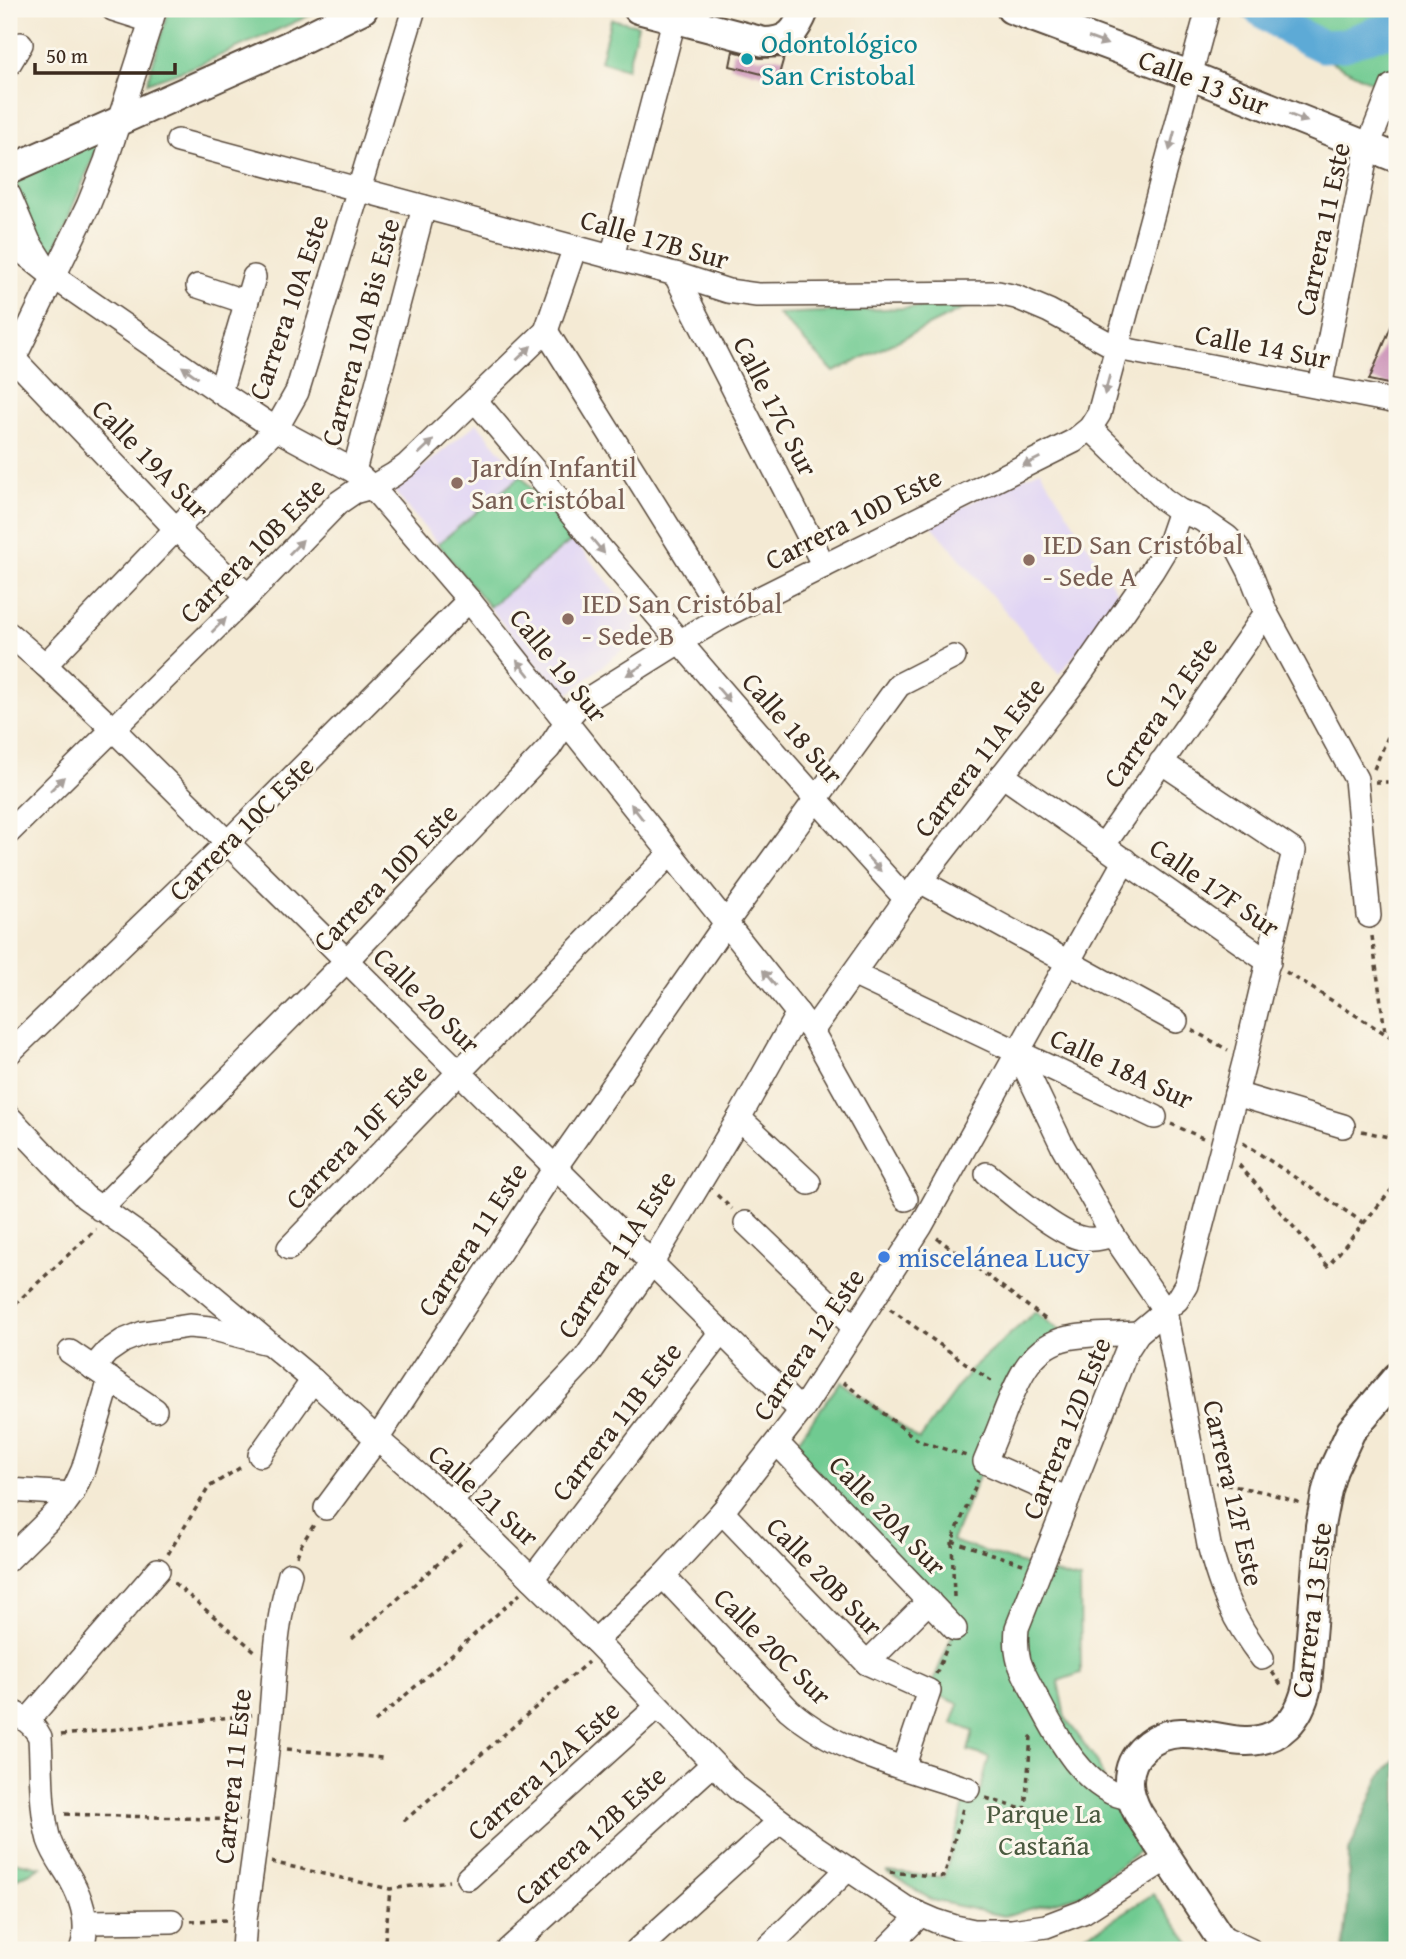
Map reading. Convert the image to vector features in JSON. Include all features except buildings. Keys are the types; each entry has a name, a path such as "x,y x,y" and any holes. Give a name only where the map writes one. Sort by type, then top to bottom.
{"main road":[{"path":"9,170 290,45 363,9"},
{"path":"638,9 675,13 765,41 784,39 791,34 805,9"},
{"name":"Calle 13 Sur","path":"1011,9 1189,75 1397,158"},
{"name":"Carrera 13 Este","path":"1131,1798 1129,1782 1132,1764 1152,1741 1180,1733 1245,1741 1258,1740 1278,1733 1300,1710 1307,1686 1322,1511 1333,1470 1352,1431 1397,1377"},
{"path":"1131,1798 1138,1813 1224,1943"}],"street":[{"path":"11,364 88,206 120,120 153,15 113,9"},
{"name":"Carrera 10A Este","path":"45,665 276,429 297,392 414,9"},
{"path":"1208,9 1100,414 1090,428 1163,499 1180,512 1200,519 1237,547 1266,613 1364,775 1369,916"},
{"path":"612,257 675,13"},
{"path":"9,64 21,44"},
{"name":"Carrera 11 Este","path":"1320,387 1368,146 1392,86"},
{"name":"Calle 17B Sur","path":"177,141 675,274 728,291 757,295 998,293 1017,297 1117,348"},
{"name":"Calle 19 Sur","path":"9,195 29,242 54,277"},
{"name":"Carrera 10A Bis Este","path":"354,471 424,207"},
{"name":"Calle 19 Sur","path":"9,241 54,277 220,392 276,429 354,471 372,487 470,600 805,1022 906,1199"},
{"name":"Carrera 10B Este","path":"9,832 248,596 338,503 354,492 372,487 407,464 546,331 575,247"},
{"name":"Calle 17C Sur","path":"675,274 824,566"},
{"path":"220,392 254,277"},
{"path":"198,286 246,302"},
{"path":"546,331 724,617"},
{"name":"Calle 14 Sur","path":"1117,348 1397,402"},
{"name":"Calle 19A Sur","path":"11,364 176,529 248,596"},
{"name":"Calle 18 Sur","path":"475,400 815,800 906,899"},
{"name":"Carrera 10D Este","path":"105,1213 549,748 580,704 724,617 1074,441 1090,428"},
{"name":"Carrera 11A Este","path":"450,1502 584,1360 651,1264 739,1118 805,1022 853,974 906,899 1077,679 1152,571 1169,542 1180,512"},
{"name":"Carrera 10C Este","path":"9,1053 227,843 470,600"},
{"name":"Carrera 12 Este","path":"1103,846 1266,613"},
{"name":"Calle 20 Sur","path":"9,634 113,729 801,1411"},
{"name":"Carrera 11 Este","path":"326,1508 376,1438 555,1168 726,923 899,685 954,657"},
{"name":"Carrera 12D Este","path":"1131,1798 1120,1797 1091,1778 1067,1753 1022,1669 1016,1639 1020,1619 1127,1350 1150,1321 1177,1300 1185,1285 1225,1140 1294,851 1161,762"},
{"name":"Calle 17F Sur","path":"1002,775 1269,962"},
{"name":"Carrera 10F Este","path":"289,1248 670,854"},
{"name":"Carrera 12 Este","path":"599,1645 722,1512 801,1411 921,1226 1125,860"},
{"path":"920,881 1176,1021"},
{"name":"Calle 18A Sur","path":"853,974 1155,1117"},
{"path":"1018,1053 1062,1144 1113,1235 1165,1311"},
{"path":"1236,1094 1343,1126"},
{"name":"Calle 21 Sur","path":"9,1117 76,1189 105,1213 146,1240 270,1343 480,1527 737,1788 848,1869 920,1915 974,1931 1012,1931 1046,1926 1083,1912 1168,1858"},
{"path":"739,1118 809,1183"},
{"path":"987,1174 1065,1232 1089,1240 1113,1235"},
{"path":"746,1223 855,1328"},
{"name":"Carrera 12F Este","path":"1165,1311 1209,1545 1218,1579 1230,1610 1262,1658"},
{"path":"9,1559 64,1505 80,1480 107,1352 123,1341 143,1333 189,1326 210,1328 270,1343"},
{"name":"Carrera 11B Este","path":"533,1580 721,1332"},
{"path":"1068,1499 985,1462 1023,1370 1048,1346 1069,1337 1138,1334"},
{"path":"70,1352 155,1410"},
{"path":"260,1455 313,1380"},
{"name":"Calle 20A Sur","path":"777,1443 955,1629"},
{"path":"9,1490 72,1494"},
{"name":"Calle 20B Sur","path":"722,1512 867,1663 929,1691"},
{"path":"81,1950 86,1922 76,1890 49,1839 25,1722 158,1570"},
{"name":"Carrera 11 Este","path":"243,1950 271,1713 279,1617 290,1574"},
{"name":"Calle 20C Sur","path":"663,1576 800,1720 842,1746 968,1789"},
{"path":"867,1663 929,1601"},
{"path":"903,1768 929,1691"},
{"name":"Carrera 12A Este","path":"468,1878 657,1707"},
{"name":"Carrera 12B Este","path":"508,1950 713,1764"},
{"path":"637,1950 780,1821"},
{"path":"765,1950 848,1869"},
{"path":"885,1950 920,1915"},
{"path":"86,1922 172,1921"},
{"path":"1224,1943 1250,1950"}],"path":[{"path":"1364,775 1397,716"},
{"path":"1369,916 1385,1033"},
{"name":"Calle 17F Sur","path":"1269,962 1397,1041"},
{"path":"1176,1021 1245,1059"},
{"name":"Calle 18A Sur","path":"1155,1117 1225,1140 1328,1266 1364,1223"},
{"path":"1343,1126 1397,1139"},
{"path":"1225,1140 1364,1223 1397,1183"},
{"path":"701,1179 746,1223"},
{"path":"9,1312 105,1213"},
{"path":"921,1226 1069,1337"},
{"path":"874,1298 1012,1396"},
{"path":"827,1370 919,1441 985,1462 952,1541 955,1629 929,1691"},
{"path":"260,1455 209,1487 158,1570 274,1667"},
{"path":"1197,1481 1265,1492 1322,1511"},
{"path":"290,1574 301,1545 326,1508"},
{"path":"352,1639 480,1527"},
{"path":"952,1541 1041,1570"},
{"path":"375,1722 533,1580"},
{"path":"404,1821 599,1645"},
{"path":"1262,1658 1300,1710"},
{"path":"25,1722 271,1713"},
{"path":"887,1872 943,1877 968,1789 979,1796 1025,1810 1031,1737 1058,1738"},
{"path":"267,1748 382,1758"},
{"path":"45,1813 258,1821"},
{"path":"253,1858 390,1889 468,1878"},
{"path":"390,1889 384,1948 432,1950"},
{"path":"172,1921 245,1920"}],"shaded area":[{"name":"Jardín Infantil San Cristóbal","path":"477,423 521,476 438,544 394,491"},
{"name":"IED San Cristóbal - Sede A","path":"1040,470 1121,598 1059,674 929,522"},
{"name":"IED San Cristóbal - Sede B","path":"573,539 647,630 563,698 489,607"}],"green space":[{"path":"169,9 324,9 201,64 147,83"},
{"path":"1229,9 1397,9 1397,61 1382,88"},
{"path":"611,19 638,25 627,69 600,61"},
{"path":"101,139 50,261 15,181"},
{"path":"971,305 834,372 778,314"},
{"path":"521,476 573,539 489,607 438,544"},
{"name":"Parque La Castaña","path":"1035,1312 1069,1337 1048,1346 985,1462 952,1541 1080,1580 1081,1673 1058,1681 1065,1717 1098,1763 1109,1797 1142,1849 1081,1895 1004,1916 932,1900 887,1872 944,1877 968,1789 979,1796 989,1757 968,1751 973,1731 952,1723 959,1704 929,1691 955,1629 794,1446 841,1381 919,1440 972,1368"},
{"path":"1397,1758 1397,1950 1343,1950 1348,1906 1349,1851 1380,1777"},
{"path":"9,1860 41,1867 9,1882"},
{"path":"1153,1894 1195,1950 1052,1950 1100,1928"}],"waterway":[{"path":"1259,9 1291,31 1322,46 1344,45 1376,33 1397,31"}],"place":[{"name":"Odontológico San Cristobal","path":"747,59"},
{"name":"Jardín Infantil San Cristóbal","path":"457,483"},
{"name":"IED San Cristóbal - Sede A","path":"1029,560"},
{"name":"IED San Cristóbal - Sede B","path":"568,619"},
{"name":"miscelánea Lucy","path":"884,1257"}]}
